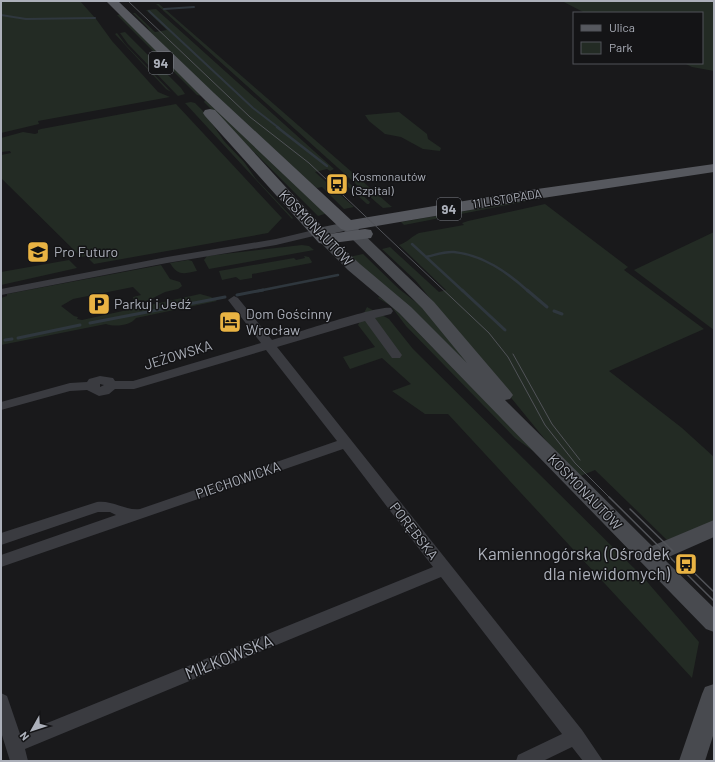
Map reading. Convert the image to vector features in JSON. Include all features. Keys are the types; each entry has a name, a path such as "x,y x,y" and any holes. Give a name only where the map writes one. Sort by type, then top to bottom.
{"main road":[{"name":"KOSMONAUTÓW","path":"101,1 215,118 321,236 354,268 405,310 714,623"},
{"name":"KOSMONAUTÓW","path":"112,1 209,96 286,167 445,323 500,391 540,446"},
{"name":"11 LISTOPADA","path":"321,236 488,214 565,197 602,186 714,168"},
{"path":"648,557 714,528"},
{"path":"692,761 714,694"}],"street":[{"path":"1,292 167,260 321,236"},
{"name":"PORĘBSKA","path":"234,300 594,761"},
{"name":"JEŻOWSKA","path":"1,406 70,387 92,386 97,381 103,380 110,382 111,385 134,385 269,344 387,311"},
{"path":"368,316 396,355"},
{"name":"PIECHOWICKA","path":"1,561 346,443"},
{"path":"1,539 97,507 107,506 116,508 129,516"},
{"name":"MIŁKOWSKA","path":"17,753 444,569"},
{"path":"1,701 17,753"},
{"path":"525,761 575,736"}],"green space":[{"path":"1,1 80,1 96,19 112,41 158,92 170,97 38,121 39,124 1,133"},
{"path":"562,1 714,1 714,71 692,67 686,64 703,64 703,12 583,12"},
{"path":"156,4 159,4 392,207 383,208 377,203"},
{"path":"156,9 334,169 330,171 327,169 315,172 354,207 344,209 322,187 317,188 313,185 154,38 147,27 133,13 135,13 155,32 167,30 146,10"},
{"path":"122,14 201,96 197,95 117,15"},
{"path":"125,32 181,88 185,94 178,96 128,44 120,33"},
{"path":"117,33 125,44 171,92 166,89 115,34"},
{"path":"205,100 328,213 318,216 204,102"},
{"path":"185,103 195,103 204,112 224,141 244,162 256,179 293,218 292,219"},
{"path":"176,104 282,218 268,233 94,264 86,256 81,257 1,178 1,155 11,153 10,151 1,152 1,138 23,132 35,134 41,129"},
{"path":"399,112 427,134 428,139 441,148 440,151 423,149 401,137 385,134 369,121 365,115"},
{"path":"333,173 338,173 370,202 369,204 367,204"},
{"path":"559,195 404,225 401,222"},
{"path":"545,204 628,267 624,270 704,329 609,371 682,428 714,457 714,521 667,540 595,470 578,477 552,448 416,281 382,249 390,247 439,292 446,290 399,245 419,233 464,225 462,223 468,221"},
{"path":"714,232 714,330 634,270"},
{"path":"302,245 309,246 314,250 209,269 204,260 207,256"},
{"path":"363,254 399,289 426,310 483,378 349,257"},
{"path":"304,256 309,257 312,262 252,274 252,278 240,280 236,277 222,280 219,271 294,258 296,260 305,258"},
{"path":"69,260 77,268 1,285 1,272"},
{"path":"188,260 192,261 197,271 181,273 178,272 170,263"},
{"path":"161,265 170,279 180,282 182,286 147,301 134,300 133,297 141,295 133,287 73,299 61,306 74,316 78,317 77,319 82,320 200,294 211,297 217,301 136,318 130,323 122,325 106,324 1,345 1,298 7,296 7,294"},
{"path":"379,297 390,304 536,453 515,438 406,326 391,306 378,298"},
{"path":"367,307 389,319 413,349 643,577 699,642 692,678 448,414 425,414 392,391 411,384 382,358 350,369 343,357 375,347 358,325"}],"waterway":[{"path":"164,9 194,7"},
{"path":"149,11 253,108 279,128"},
{"path":"1,15 26,19 95,18"},
{"path":"277,127 327,166"},
{"path":"412,244 426,257"},
{"path":"426,257 454,252 475,257 503,271 528,291"},
{"path":"426,257 463,291"},
{"path":"263,290 338,275"},
{"path":"237,295 263,290"},
{"path":"258,291 263,290"},
{"path":"462,290 505,330"},
{"path":"527,290 547,307"},
{"path":"90,323 225,297"},
{"path":"554,311 562,314"},
{"path":"18,338 80,325"},
{"path":"5,340 12,339"}],"tram line":[{"path":"128,1 250,117 309,163 489,333 508,357 545,425 575,463 609,497"},
{"path":"513,354 552,424 580,460"},
{"path":"609,497 714,601"},
{"path":"630,509 673,551"},
{"path":"684,563 714,592"}],"place":[{"name":"Kosmonautów (Szpital)","path":"337,184"},
{"name":"Pro Futuro","path":"38,252"},
{"name":"Parkuj i Jedź","path":"99,304"},
{"name":"Dom Gościnny Wrocław","path":"230,322"},
{"name":"Kamiennogórska (Ośrodek dla niewidomych)","path":"686,564"}]}
